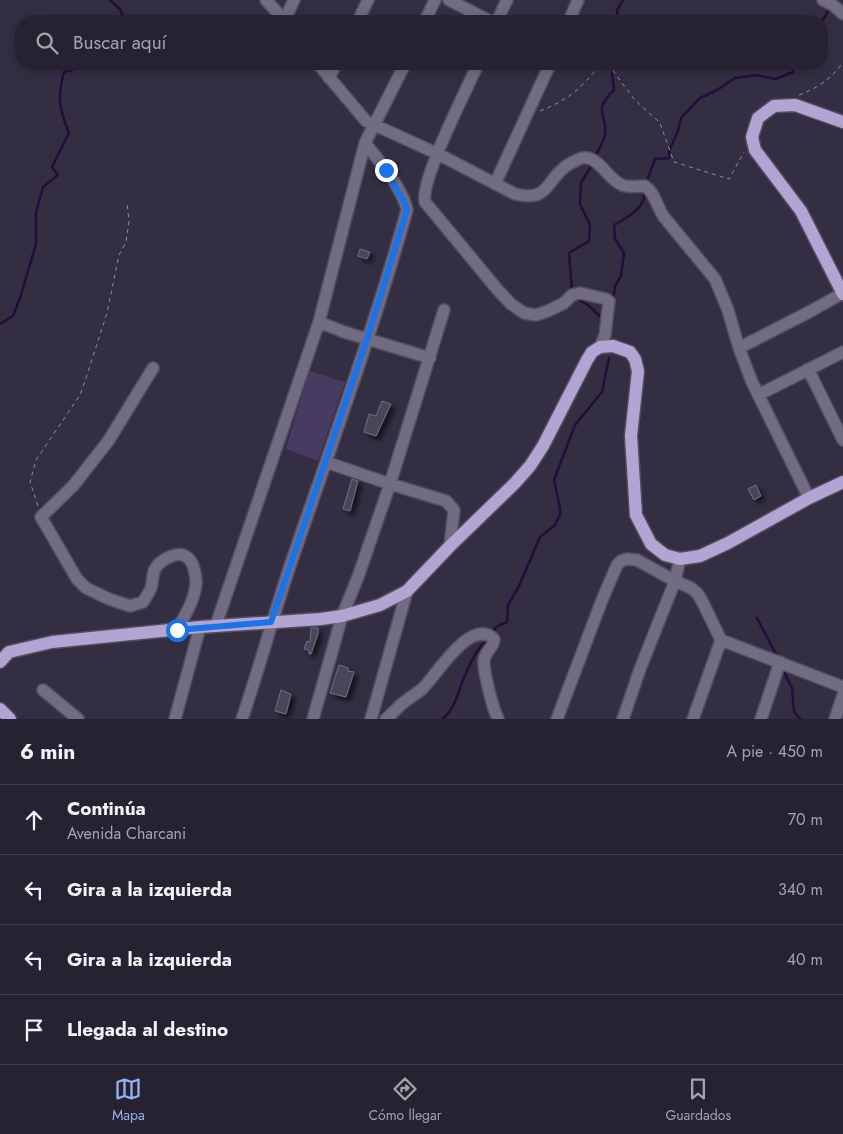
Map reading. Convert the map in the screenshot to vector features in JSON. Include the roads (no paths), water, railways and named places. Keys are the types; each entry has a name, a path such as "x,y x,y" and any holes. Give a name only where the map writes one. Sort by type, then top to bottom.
{"main road":[{"path":"843,122 795,105 774,106 758,118 752,137 755,150 801,211 843,293"},
{"path":"0,662 9,652 52,642 177,630 200,626 322,619 342,616 380,605 407,591 530,466 543,446 592,352 605,346 630,352 635,359 638,371 631,436 636,515 652,544 665,555 680,559 700,556 843,482"}],"street":[{"path":"266,0 280,15"},
{"path":"288,15 294,0"},
{"path":"361,15 368,0"},
{"path":"428,15 435,0"},
{"path":"449,0 478,15"},
{"path":"501,15 507,0"},
{"path":"572,15 578,0"},
{"path":"828,1 843,14"},
{"path":"323,70 366,121 438,154 515,194 529,197 539,194 565,166 582,158 594,160 613,179 622,185 645,186 651,190 664,218 715,279 758,395 809,498"},
{"path":"329,78 333,70"},
{"path":"216,625 319,322 365,143 402,70"},
{"path":"475,70 438,154 425,190 425,202 497,289 524,314 530,315 548,311 564,303 572,296 580,294 609,301 605,346"},
{"path":"495,184 547,70"},
{"path":"242,719 271,622 367,339 407,210 386,170 365,143"},
{"path":"739,348 843,293"},
{"path":"313,719 342,616 358,577 390,484 444,310"},
{"path":"319,322 344,332 430,358"},
{"path":"758,395 843,352"},
{"path":"153,368 109,440 73,486 41,517 77,579 86,588 130,606 143,602 151,588 155,569 163,560 173,555 188,557 194,566 196,582 193,600 177,630"},
{"path":"808,369 843,440"},
{"path":"326,462 446,501 454,510 450,546"},
{"path":"557,719 616,565 627,559 636,560 691,588 698,594 721,640 843,687"},
{"path":"622,719 676,581 680,559"},
{"path":"371,719 407,591"},
{"path":"175,719 200,626"},
{"path":"386,719 403,703 423,689 454,649 466,640 483,634 494,639 494,644 485,655 485,666 494,711 498,719"},
{"path":"693,719 721,640"},
{"path":"761,719 780,662"},
{"path":"44,690 78,719"},
{"path":"835,719 843,695"}],"waterway":[{"path":"110,0 120,9 122,15"},
{"path":"617,15 617,10 623,0"},
{"path":"826,15 830,8"},
{"path":"0,324 13,316 20,298 36,244 36,213 43,187 58,175 52,167 69,133 60,103 60,89 64,72 71,70"},
{"path":"595,158 605,135 602,112 603,104 614,90 612,70"},
{"path":"646,183 655,159 669,158 669,151 678,131 681,118 700,98 735,78 756,75 776,79 794,70"},
{"path":"572,292 569,253 589,241 590,225 580,204 581,183 593,163"},
{"path":"613,301 615,286 621,276 624,253 615,239 614,225 639,208 645,191"},
{"path":"576,298 588,305 603,319"},
{"path":"492,633 496,627 507,622 508,605 519,586 540,537 555,525 560,515 554,480 575,425 602,392 609,358"},
{"path":"757,618 778,658"},
{"path":"443,719 454,703 472,659 487,639"},
{"path":"782,668 792,688 794,711 800,719"}]}
